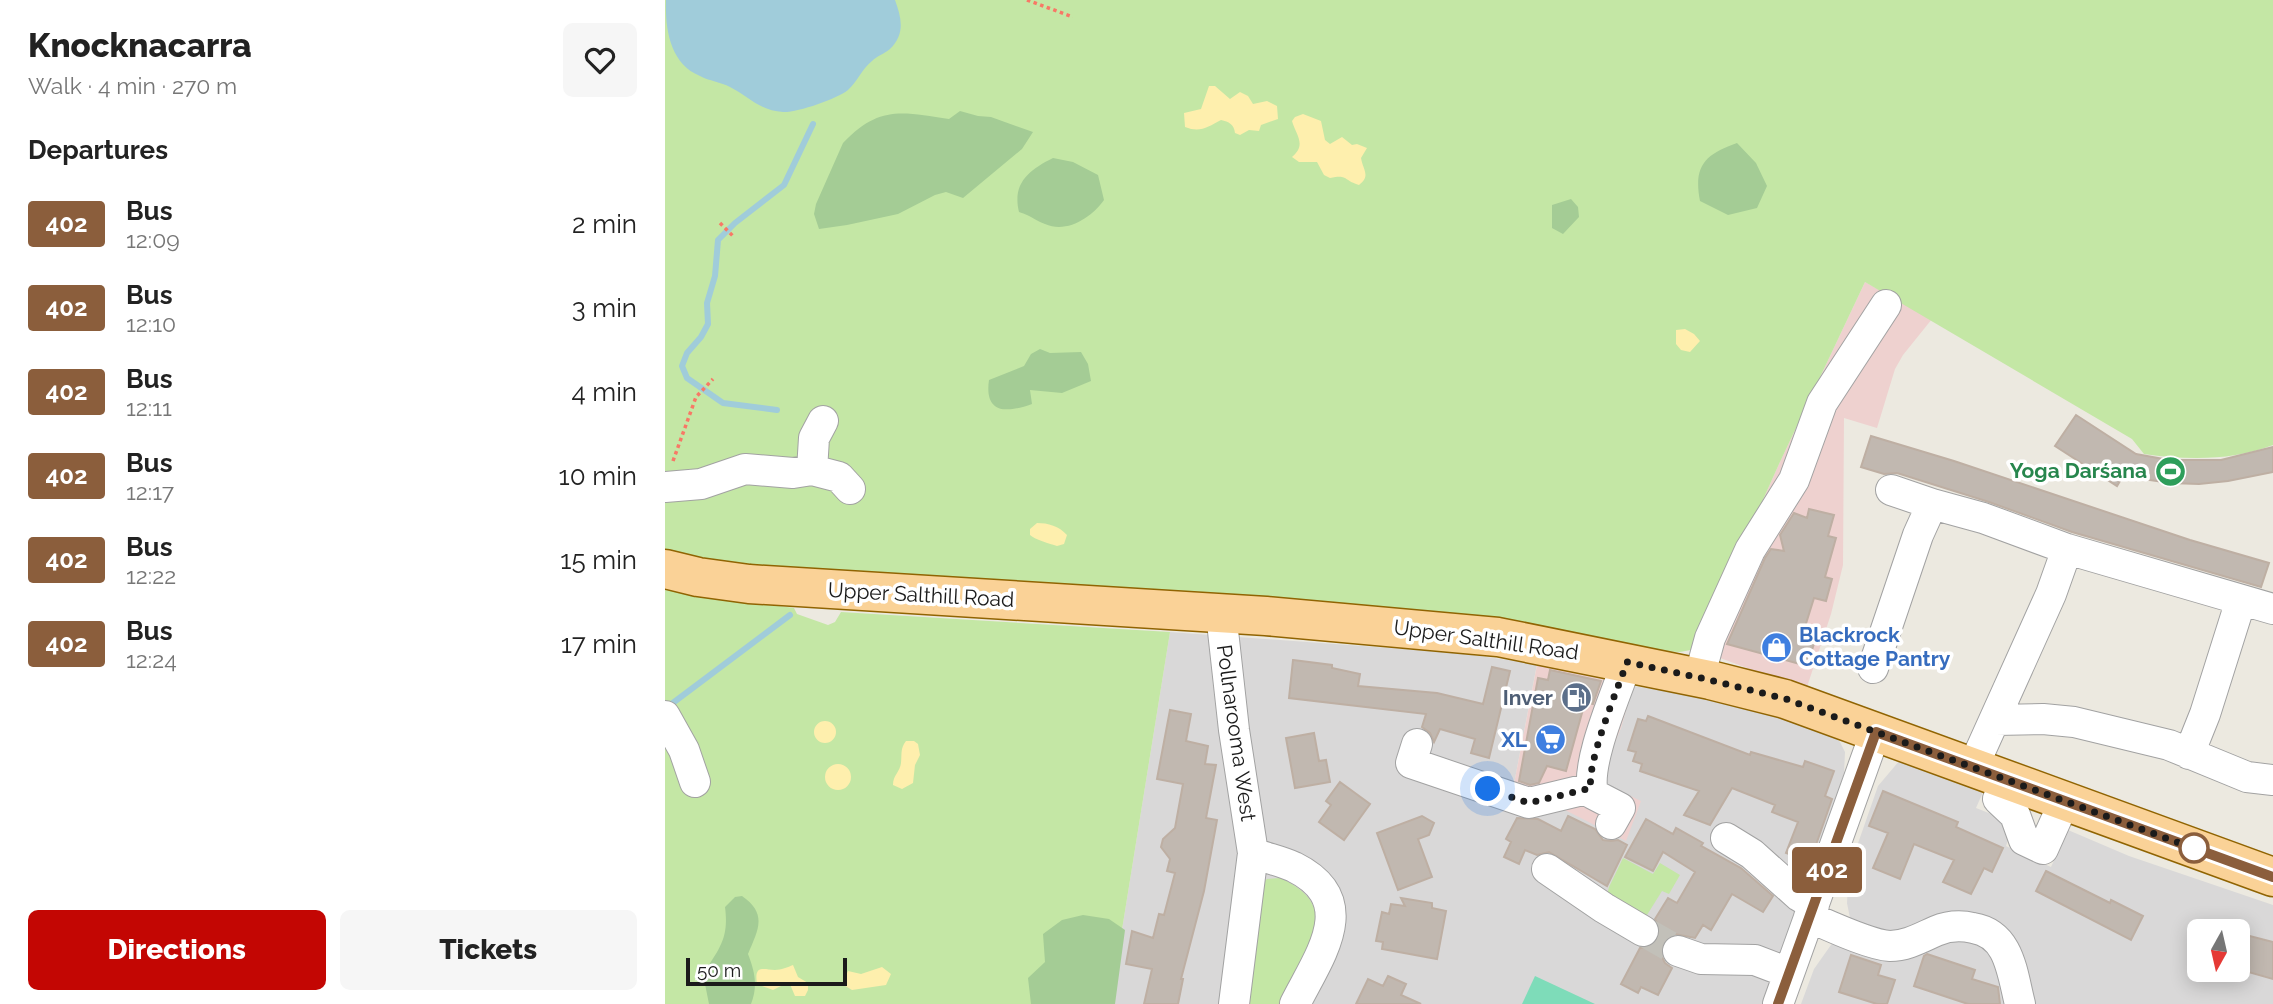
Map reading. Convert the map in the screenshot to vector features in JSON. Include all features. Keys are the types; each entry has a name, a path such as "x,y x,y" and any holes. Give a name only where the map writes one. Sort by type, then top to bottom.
{"main road":[{"name":"Upper Salthill Road","path":"665,569 698,577 775,586 1221,613 1498,637 1627,662 1786,699 2273,877"}],"street":[{"path":"1699,678 1716,626 1750,550 1794,480 1822,404 1886,305"},
{"path":"812,470 814,438 823,421"},
{"path":"667,480 701,484 745,469 793,473 812,470 839,477 850,489"},
{"path":"1891,490 1932,505 1983,518 2067,549 2273,609"},
{"path":"1873,668 1918,535 1932,505"},
{"path":"2065,800 2043,849 2024,840 2015,815 1998,799 1990,773 1996,720 2051,594 2067,549"},
{"path":"2189,754 2217,679 2241,600"},
{"name":"Pollnarooma West","path":"1221,613 1234,730 1253,853 1234,1004"},
{"path":"1611,824 1620,808 1593,794 1590,781 1627,662"},
{"path":"666,717 684,750 695,782"},
{"path":"1996,720 2043,719 2074,722 2169,745 2247,777 2273,780"},
{"path":"1778,1004 1876,732"},
{"path":"1417,744 1411,763 1529,803 1591,788"},
{"path":"1727,838 1752,854 1812,911 1889,946 1906,944 1947,928 1965,926 1986,930 1994,935 2004,950 2020,1004"},
{"path":"1253,853 1293,867 1316,881 1328,897 1331,919 1329,936 1294,1004"},
{"path":"1547,869 1643,931"},
{"path":"1678,951 1701,959 1755,960 1789,973"}],"path":[{"path":"1027,0 1073,18"},
{"path":"720,223 733,236"},
{"path":"667,480 696,397 713,379"}],"shaded area":[{"path":"1865,282 1932,319 1895,369 1877,428 1844,418 1843,565 1831,614 1806,690 1696,649"},
{"path":"1170,632 1457,653 1537,664 1513,789 1567,811 1604,783 1609,756 1621,728 1633,686 1762,706 1832,735 1840,742 1845,752 1844,773 1763,1004 1110,1004"},
{"path":"1537,665 1633,686 1621,728 1609,756 1604,783 1641,801 1626,841 1567,811 1513,789"},
{"path":"1900,760 1983,792 1976,808 2014,823 2006,846 2051,867 2068,830 2129,856 2273,905 2273,1004 1801,1004 1814,969 1850,918 1848,886 1854,870 1855,852 1878,786"}],"green space":[{"path":"665,0 2273,0 2273,445 2242,454 2209,458 2144,454 2132,439 1865,282 1696,649 1680,652 1656,651 1495,620 1264,596 781,568 682,555 665,549"},
{"path":"960,111 991,117 1033,132 1022,149 963,198 946,192 898,214 819,229 814,214 816,204 843,143 856,131 868,122 892,114 918,114 949,119"},
{"path":"1737,143 1756,163 1767,186 1757,208 1728,215 1700,201 1698,178 1704,163 1710,157"},
{"path":"1053,158 1073,162 1098,175 1104,200 1086,218 1062,227 1053,227 1019,212 1017,202 1024,179"},
{"path":"1571,199 1578,207 1579,217 1563,234 1552,228 1552,205"},
{"path":"1040,349 1050,353 1081,352 1088,364 1091,381 1062,393 1030,390 1032,404 1023,407 1006,409 994,405 988,391 989,380 1024,366 1031,354"},
{"path":"665,590 794,608 797,614 828,625 835,622 841,612 1170,632 1110,1004 665,1004"},
{"path":"1623,858 1653,874 1660,863 1680,875 1669,894 1662,891 1647,915 1648,923 1606,899"},
{"path":"1280,878 1301,890 1312,904 1317,919 1315,935 1301,970 1281,1004 1244,1004 1259,886 1267,879"},
{"path":"742,896 755,909 759,923 748,954 755,979 751,1004 709,1004 703,974 722,942 726,927 725,907 735,897"},
{"path":"1083,915 1109,919 1125,930 1115,1004 1031,1004 1028,978 1045,962 1043,934 1062,920"},
{"path":"1535,976 1595,1004 1522,1004"}],"sand":[{"path":"1209,86 1215,86 1230,99 1240,92 1248,96 1253,104 1267,101 1277,106 1278,119 1261,125 1259,131 1249,130 1240,135 1235,133 1231,124 1221,120 1200,129 1185,127 1184,113 1201,109"},
{"path":"1303,114 1321,121 1325,140 1330,144 1342,137 1352,145 1367,148 1361,158 1365,173 1363,182 1359,185 1343,177 1330,178 1324,175 1317,162 1299,162 1292,157 1300,144 1292,121"},
{"path":"1685,329 1700,341 1690,352 1681,350 1676,344 1676,330"},
{"path":"1037,523 1053,526 1064,532 1067,535 1064,544 1057,546 1030,535 1030,529"},
{"path":"821,721 829,721 836,728 836,736 829,743 821,743 814,736 814,728"},
{"path":"906,741 918,744 920,755 915,765 913,783 902,789 893,785"},
{"path":"838,764 847,768 851,777 847,786 838,790 829,786 825,777 829,768"},
{"path":"793,965 798,977 808,983 805,996 795,996 789,982 773,990 757,984 758,971 777,970"},
{"path":"882,967 891,974 886,985 852,990 842,984 848,971 861,974"}],"water":[{"path":"666,0 895,0 900,32 890,49 868,64 843,94 797,110 775,111 761,106 726,85 700,76 682,63 668,34"}],"building":[{"path":"2076,415 2136,454 2169,460 2221,460 2273,447 2273,472 2199,484 2123,476 2117,486 2055,446"},
{"path":"1871,436 2190,540 2269,563 2261,587 2072,532 1897,473 1884,474 1861,467"},
{"path":"1809,509 1834,515 1828,536 1836,538 1825,577 1832,579 1826,601 1814,598 1804,630 1817,634 1807,666 1727,644 1765,558 1771,549 1784,551 1780,535 1794,513 1807,518"},
{"path":"1293,660 1332,665 1332,668 1360,674 1358,686 1437,693 1483,704 1492,667 1510,671 1489,758 1471,753 1475,739 1440,729 1434,742 1430,733 1422,727 1426,714 1289,698"},
{"path":"1550,670 1601,681 1593,704 1585,702 1566,771 1547,766 1539,783 1530,785 1519,781 1538,678 1548,680"},
{"path":"1170,710 1191,714 1186,741 1208,746 1205,764 1216,765 1206,818 1217,820 1204,891 1181,979 1178,1004 1144,1004 1152,969 1126,964 1132,931 1153,938 1159,914 1164,915 1175,873 1167,871 1170,859 1161,847 1163,839 1175,828 1183,784 1157,779"},
{"path":"1648,716 1750,755 1751,752 1803,767 1805,761 1834,771 1825,796 1832,799 1810,862 1786,853 1798,822 1772,812 1775,805 1732,788 1710,825 1684,815 1699,791 1640,771 1642,764 1633,761 1636,752 1628,750 1638,719 1646,721"},
{"path":"1314,733 1319,761 1326,760 1330,782 1295,788 1286,738"},
{"path":"1340,782 1370,804 1344,840 1319,822 1331,805 1326,801"},
{"path":"1883,791 1958,822 1956,827 2003,848 1992,872 1984,868 1971,894 1943,882 1954,860 1914,844 1900,879 1873,868 1888,833 1869,826"},
{"path":"1422,816 1434,823 1429,835 1418,839 1432,877 1398,890 1377,833"},
{"path":"1568,816 1595,829 1603,840 1618,840 1627,845 1607,886 1549,852 1537,855 1525,850 1519,864 1504,857 1511,842 1506,839 1517,818 1538,819 1561,831"},
{"path":"1646,819 1673,834 1676,828 1703,843 1701,846 1741,868 1773,896 1763,912 1732,894 1711,930 1703,925 1695,938 1675,934 1666,938 1661,946 1661,955 1665,963 1672,968 1658,995 1641,987 1638,993 1621,984 1640,948 1651,946 1658,939 1660,930 1655,919 1668,898 1677,903 1695,872 1663,852 1653,871 1625,857"},
{"path":"2046,871 2143,916 2131,940 2036,891"},
{"path":"1401,898 1432,903 1432,908 1446,911 1437,959 1382,949 1383,942 1376,941 1382,912 1389,914 1391,904 1405,906"},
{"path":"2251,936 2273,942 2273,979 2251,973"},
{"path":"1927,954 1975,970 1972,979 1998,987 2000,1004 1968,1004 1914,986"},
{"path":"1851,955 1881,965 1878,975 1895,980 1887,1004 1877,1004 1839,992"},
{"path":"1388,976 1406,984 1401,995 1421,1004 1356,1004 1368,979 1383,986"}],"waterway":[{"path":"777,410 723,403 687,378 682,366 687,353 708,324 707,303 715,276 718,240 735,223 784,185 813,124"},
{"path":"666,708 790,615"}],"tunnel":[{"path":"1643,931 1678,951"}],"bus line":[{"name":"402","path":"1778,1004 1876,732 2273,877"}],"place":[{"name":"Yoga Darśana","path":"2170,471"},
{"name":"Blackrock Cottage Pantry","path":"1776,647"},
{"name":"Inver","path":"1576,698"},
{"name":"XL","path":"1550,740"}],"route":[{"path":"1488,789 1529,803 1591,788 1595,758 1627,662 1786,699 2204,852 2194,848"}]}
